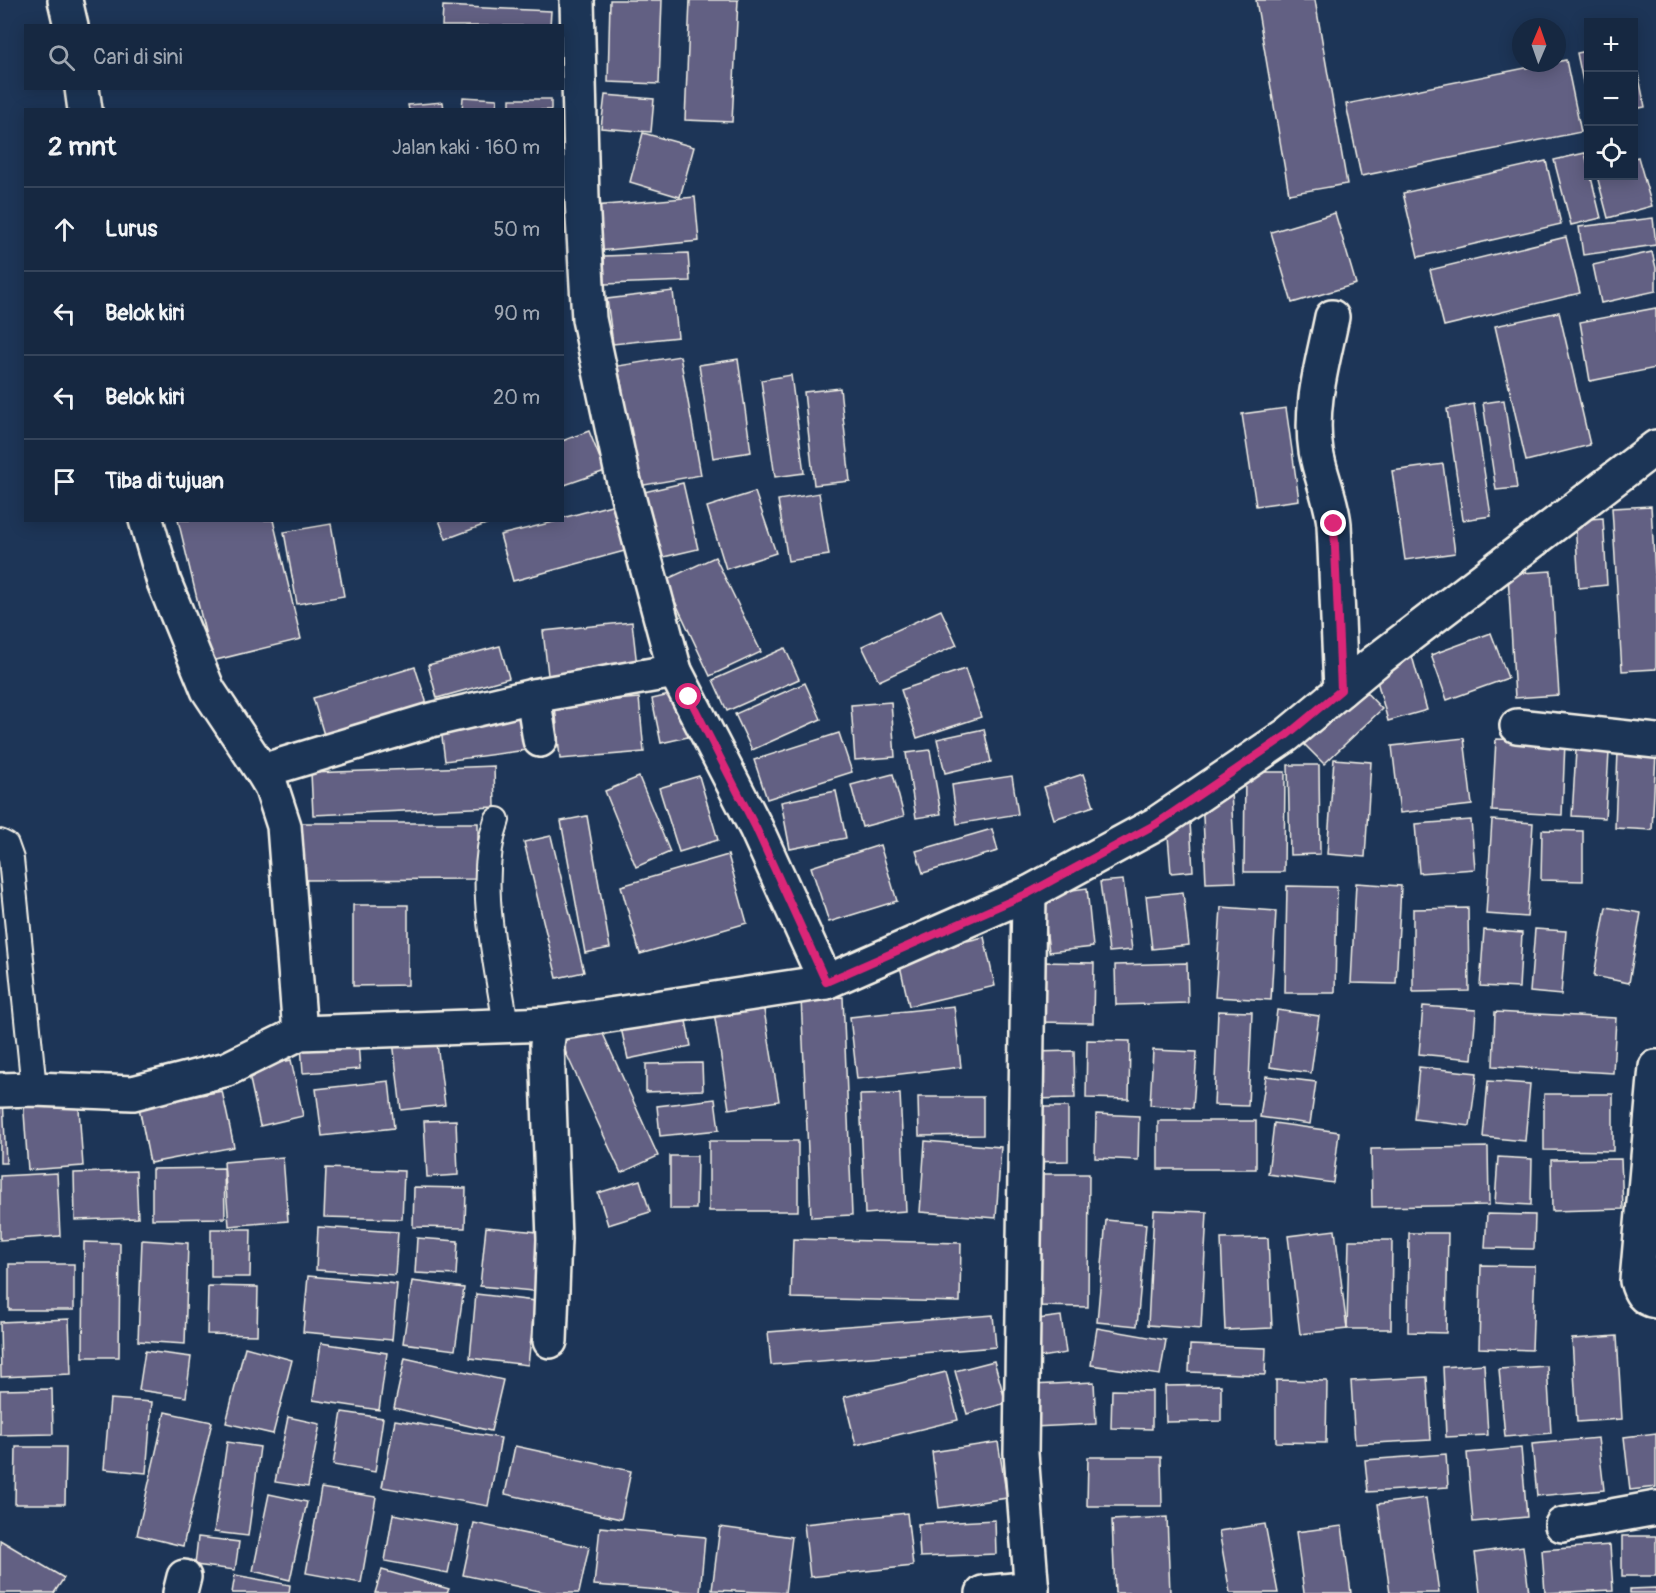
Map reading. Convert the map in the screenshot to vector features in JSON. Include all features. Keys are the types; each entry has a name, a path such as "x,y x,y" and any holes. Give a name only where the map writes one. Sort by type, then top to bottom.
{"street":[{"path":"65,0 71,24"},
{"path":"577,0 582,199 590,319 622,474 675,671 756,828 826,982"},
{"path":"82,90 85,108"},
{"path":"1332,317 1313,412 1316,453 1331,499 1334,524 1341,690"},
{"path":"0,1090 133,1093 227,1069 300,1033 550,1024 826,982 1029,893 1156,824 1287,735 1341,690 1656,447"},
{"path":"147,522 164,582 208,690 262,771 284,826 300,1033"},
{"path":"262,771 431,720 532,696 675,671"},
{"path":"532,696 540,740"},
{"path":"1517,726 1656,741"},
{"path":"983,1593 1032,1591 1021,1453 1029,893"},
{"path":"550,1024 547,1045 554,1239 550,1341"},
{"path":"1655,1080 1638,1281 1641,1294 1649,1300 1656,1301"},
{"path":"1562,1525 1656,1508"}],"lane":[{"path":"497,820 489,843 485,877 506,1026"},
{"path":"0,842 6,845 11,859 34,1089"}],"building":[{"path":"610,0 662,0 659,84 608,82"},
{"path":"690,0 738,0 732,122 685,120"},
{"path":"1256,0 1315,0 1347,184 1289,194"},
{"path":"443,6 551,11 550,24 442,24"},
{"path":"1584,52 1584,87 1577,53"},
{"path":"1566,60 1581,132 1361,176 1346,104 1512,71 1566,72"},
{"path":"1638,73 1645,107 1638,108"},
{"path":"605,95 654,99 651,132 601,128"},
{"path":"463,97 497,99 496,108 462,108"},
{"path":"510,99 551,99 551,108 510,108"},
{"path":"443,102 444,108 409,108 408,105"},
{"path":"643,133 694,147 680,197 630,182"},
{"path":"1584,153 1584,180 1592,180 1601,218 1571,225 1554,160"},
{"path":"1638,157 1652,206 1608,218 1598,180 1638,180"},
{"path":"1546,161 1561,224 1418,257 1403,193"},
{"path":"695,197 699,241 599,251 594,206"},
{"path":"1335,213 1356,284 1292,303 1271,232"},
{"path":"1653,218 1656,245 1583,255 1579,227"},
{"path":"1566,237 1580,293 1444,326 1430,270"},
{"path":"1652,252 1656,268 1656,291 1601,303 1593,265"},
{"path":"688,253 690,281 605,284 604,256"},
{"path":"673,291 678,337 613,344 607,299"},
{"path":"1656,308 1656,368 1590,381 1580,322"},
{"path":"1559,312 1590,445 1526,461 1495,326"},
{"path":"680,356 701,475 639,486 618,366"},
{"path":"738,359 751,452 713,458 699,365"},
{"path":"791,375 804,473 775,477 761,380"},
{"path":"840,388 850,481 814,485 804,392"},
{"path":"1504,400 1517,488 1496,490 1483,403"},
{"path":"1474,404 1491,516 1463,520 1447,409"},
{"path":"1286,408 1299,500 1256,506 1242,414"},
{"path":"589,431 605,471 564,485 564,440"},
{"path":"1443,464 1455,553 1405,560 1392,471"},
{"path":"683,483 698,549 659,558 644,492"},
{"path":"755,492 776,553 726,569 707,507"},
{"path":"819,493 829,555 788,561 778,500"},
{"path":"619,503 632,549 513,581 500,535 554,522 564,522 564,517"},
{"path":"1651,506 1656,593 1656,669 1622,671 1612,508"},
{"path":"1603,518 1607,585 1579,588 1575,520"},
{"path":"178,522 273,522 301,639 212,661"},
{"path":"440,522 491,522 446,539"},
{"path":"331,524 344,596 297,604 284,532"},
{"path":"715,557 761,652 710,676 665,580"},
{"path":"1551,571 1559,695 1515,698 1508,574"},
{"path":"941,610 957,645 879,681 862,646"},
{"path":"632,622 637,666 548,675 543,631"},
{"path":"1491,633 1508,678 1447,700 1431,655"},
{"path":"500,646 509,678 437,698 428,665"},
{"path":"785,648 799,679 727,711 713,680"},
{"path":"1412,656 1427,710 1388,721 1373,666"},
{"path":"415,667 427,704 324,735 313,698"},
{"path":"965,669 981,717 917,738 901,690"},
{"path":"805,683 821,719 752,750 735,714"},
{"path":"1359,685 1382,709 1324,764 1300,740"},
{"path":"678,693 688,737 661,743 652,699"},
{"path":"639,698 644,752 560,759 555,705"},
{"path":"891,702 895,757 855,760 851,705"},
{"path":"520,710 526,750 445,761 440,721"},
{"path":"984,729 991,762 945,773 937,739"},
{"path":"839,733 852,772 767,799 754,760"},
{"path":"1577,734 1610,736 1605,818 1572,816"},
{"path":"1464,738 1472,805 1400,813 1392,746"},
{"path":"1496,739 1565,742 1562,815 1492,811"},
{"path":"930,750 941,814 916,818 906,753"},
{"path":"1618,751 1656,753 1652,830 1615,828"},
{"path":"1334,759 1371,762 1365,857 1327,854"},
{"path":"1288,765 1319,765 1320,854 1290,855"},
{"path":"494,766 495,807 313,815 311,773"},
{"path":"1245,772 1285,772 1284,872 1244,872"},
{"path":"893,774 904,816 862,827 851,785"},
{"path":"1083,774 1094,806 1054,819 1044,787"},
{"path":"699,776 718,840 679,852 659,788"},
{"path":"1012,776 1018,814 957,824 952,785"},
{"path":"639,777 670,852 636,867 605,791"},
{"path":"836,791 846,838 790,849 781,802"},
{"path":"1231,792 1236,882 1206,883 1202,794"},
{"path":"587,816 610,948 585,953 561,821"},
{"path":"1471,820 1475,869 1419,873 1415,824"},
{"path":"1492,820 1533,823 1527,917 1486,914"},
{"path":"1190,822 1193,871 1171,873 1167,824"},
{"path":"301,823 478,823 478,879 301,880"},
{"path":"992,829 998,851 923,873 916,851"},
{"path":"1542,830 1583,831 1583,881 1541,880"},
{"path":"551,836 584,972 557,978 524,842"},
{"path":"880,845 897,901 829,922 811,867"},
{"path":"728,855 747,923 640,954 621,886"},
{"path":"1123,880 1132,950 1109,952 1100,882"},
{"path":"1356,883 1401,886 1396,984 1351,983"},
{"path":"1287,886 1337,887 1335,993 1285,993"},
{"path":"1087,888 1093,947 1049,952 1042,894"},
{"path":"1183,892 1189,945 1152,949 1146,896"},
{"path":"353,905 408,905 408,985 353,986"},
{"path":"1221,907 1276,911 1271,1000 1215,997"},
{"path":"1606,907 1641,913 1629,983 1594,976"},
{"path":"1468,908 1469,991 1413,992 1413,909"},
{"path":"1535,929 1566,931 1561,995 1530,992"},
{"path":"1484,930 1522,933 1519,988 1480,986"},
{"path":"984,937 995,986 909,1006 898,957"},
{"path":"1041,962 1094,963 1093,1023 1040,1022"},
{"path":"1187,963 1188,1003 1116,1005 1115,965"},
{"path":"843,997 852,1215 811,1217 801,998"},
{"path":"763,1004 779,1101 729,1109 714,1012"},
{"path":"683,1006 691,1046 628,1059 619,1019"},
{"path":"954,1006 961,1067 857,1079 850,1017"},
{"path":"1423,1006 1476,1010 1472,1059 1419,1054"},
{"path":"1277,1010 1319,1016 1311,1073 1270,1067"},
{"path":"1218,1011 1252,1012 1248,1106 1214,1105"},
{"path":"1495,1012 1616,1018 1613,1073 1493,1066"},
{"path":"599,1025 658,1156 621,1173 561,1042"},
{"path":"436,1036 445,1105 401,1110 393,1041"},
{"path":"1087,1040 1130,1041 1129,1099 1086,1098"},
{"path":"358,1041 360,1069 303,1073 301,1045"},
{"path":"1153,1050 1197,1052 1193,1108 1150,1105"},
{"path":"1074,1051 1075,1098 1034,1099 1033,1052"},
{"path":"291,1060 303,1116 260,1126 248,1070"},
{"path":"702,1063 703,1090 646,1092 646,1064"},
{"path":"1419,1067 1477,1073 1470,1126 1414,1119"},
{"path":"1266,1076 1316,1082 1310,1124 1260,1117"},
{"path":"389,1081 394,1128 322,1136 316,1089"},
{"path":"1488,1081 1530,1084 1525,1141 1483,1137"},
{"path":"222,1091 234,1147 150,1163 139,1107"},
{"path":"78,1094 83,1166 28,1170 23,1098"},
{"path":"900,1094 906,1211 865,1214 860,1095"},
{"path":"1544,1094 1613,1094 1613,1151 1544,1150"},
{"path":"0,1097 3,1097 6,1163 0,1163"},
{"path":"918,1097 983,1097 983,1135 919,1136"},
{"path":"715,1099 719,1130 660,1136 657,1106"},
{"path":"1031,1107 1068,1107 1068,1161 1031,1162"},
{"path":"1096,1114 1139,1116 1138,1160 1095,1158"},
{"path":"456,1120 458,1175 427,1177 424,1121"},
{"path":"1158,1121 1256,1121 1256,1169 1158,1169"},
{"path":"1274,1123 1339,1132 1333,1183 1268,1174"},
{"path":"709,1141 798,1141 798,1211 709,1211"},
{"path":"925,1141 1001,1147 996,1218 920,1212"},
{"path":"1488,1147 1489,1205 1372,1207 1371,1149"},
{"path":"670,1156 697,1156 696,1209 670,1209"},
{"path":"283,1157 288,1221 229,1226 224,1162"},
{"path":"1498,1157 1532,1159 1531,1205 1495,1203"},
{"path":"1621,1159 1623,1209 1552,1211 1551,1160"},
{"path":"224,1168 225,1218 152,1219 152,1169"},
{"path":"326,1168 404,1171 402,1219 324,1217"},
{"path":"136,1171 138,1218 75,1220 74,1173"},
{"path":"57,1173 60,1236 0,1240 0,1176"},
{"path":"1038,1174 1089,1174 1088,1307 1037,1306"},
{"path":"640,1180 650,1212 608,1225 598,1193"},
{"path":"414,1187 466,1188 465,1228 413,1227"},
{"path":"1154,1210 1207,1212 1201,1329 1148,1325"},
{"path":"1487,1214 1535,1215 1534,1249 1485,1248"},
{"path":"1106,1220 1146,1224 1137,1326 1097,1322"},
{"path":"318,1227 398,1232 395,1275 316,1270"},
{"path":"486,1227 549,1233 543,1292 480,1286"},
{"path":"211,1229 251,1229 250,1277 211,1277"},
{"path":"1335,1230 1347,1329 1300,1334 1288,1236"},
{"path":"1409,1233 1448,1233 1446,1333 1408,1332"},
{"path":"417,1238 458,1241 456,1275 415,1273"},
{"path":"1268,1238 1272,1328 1225,1330 1221,1239"},
{"path":"793,1239 961,1243 960,1302 791,1298"},
{"path":"142,1240 188,1243 185,1344 138,1341"},
{"path":"1349,1240 1392,1240 1391,1329 1347,1329"},
{"path":"84,1242 120,1243 119,1357 83,1357"},
{"path":"9,1264 74,1264 74,1310 9,1310"},
{"path":"1481,1265 1535,1266 1532,1350 1479,1348"},
{"path":"308,1276 397,1284 392,1340 303,1332"},
{"path":"412,1281 464,1288 455,1350 403,1343"},
{"path":"208,1286 258,1287 257,1335 207,1334"},
{"path":"476,1294 535,1301 528,1365 470,1358"},
{"path":"993,1315 996,1347 771,1365 768,1332"},
{"path":"1061,1316 1066,1353 1035,1358 1030,1320"},
{"path":"69,1319 71,1374 1,1377 0,1322"},
{"path":"1097,1328 1166,1340 1160,1375 1091,1365"},
{"path":"1617,1336 1622,1419 1577,1422 1572,1339"},
{"path":"321,1343 387,1353 379,1410 313,1400"},
{"path":"1190,1345 1266,1348 1265,1375 1189,1372"},
{"path":"245,1347 292,1360 273,1434 226,1423"},
{"path":"145,1351 191,1357 186,1397 139,1390"},
{"path":"405,1358 503,1380 491,1431 394,1408"},
{"path":"994,1361 1006,1403 967,1414 955,1371"},
{"path":"1484,1364 1488,1435 1446,1437 1443,1367"},
{"path":"1547,1366 1551,1433 1505,1437 1499,1369"},
{"path":"946,1372 958,1420 856,1445 844,1397"},
{"path":"1427,1377 1431,1440 1355,1444 1351,1381"},
{"path":"1276,1380 1327,1381 1326,1443 1276,1442"},
{"path":"1094,1382 1096,1424 1033,1427 1031,1385"},
{"path":"1221,1385 1221,1421 1166,1422 1165,1386"},
{"path":"52,1389 53,1434 0,1435 0,1390"},
{"path":"1112,1390 1152,1391 1152,1429 1111,1428"},
{"path":"110,1399 152,1402 146,1473 104,1469"},
{"path":"165,1412 212,1422 183,1546 137,1535"},
{"path":"342,1412 383,1418 375,1472 333,1465"},
{"path":"288,1417 320,1424 308,1487 275,1482"},
{"path":"395,1420 501,1438 488,1506 382,1487"},
{"path":"1656,1433 1656,1487 1630,1490 1624,1437"},
{"path":"1598,1438 1604,1490 1537,1496 1532,1444"},
{"path":"227,1442 260,1447 248,1536 214,1532"},
{"path":"998,1442 1007,1498 939,1508 932,1452"},
{"path":"515,1446 631,1471 621,1519 505,1494"},
{"path":"16,1447 66,1447 65,1504 15,1504"},
{"path":"1521,1448 1527,1517 1473,1522 1467,1453"},
{"path":"1446,1454 1448,1487 1368,1492 1365,1460"},
{"path":"1088,1457 1161,1457 1162,1506 1087,1506"},
{"path":"321,1488 376,1497 361,1583 306,1573"},
{"path":"269,1494 307,1502 290,1580 253,1571"},
{"path":"1426,1498 1439,1593 1390,1593 1378,1504"},
{"path":"907,1513 913,1566 810,1577 804,1524"},
{"path":"393,1514 458,1526 448,1573 385,1561"},
{"path":"1167,1517 1170,1593 1115,1593 1112,1520"},
{"path":"995,1520 996,1554 920,1557 918,1524"},
{"path":"474,1523 589,1547 579,1593 548,1593 463,1575"},
{"path":"1265,1524 1278,1593 1230,1593 1219,1531"},
{"path":"1342,1526 1351,1593 1304,1593 1296,1532"},
{"path":"600,1527 705,1537 700,1593 594,1585"},
{"path":"720,1527 792,1537 785,1593 712,1590"},
{"path":"1622,1536 1656,1536 1656,1576 1622,1576"},
{"path":"198,1537 239,1542 235,1570 195,1565"},
{"path":"0,1540 64,1578 54,1593 0,1593"},
{"path":"1610,1545 1613,1590 1545,1593 1542,1550"},
{"path":"1523,1546 1529,1593 1480,1593 1475,1553"},
{"path":"382,1570 449,1589 447,1593 375,1593"},
{"path":"235,1575 290,1585 289,1593 232,1593"},
{"path":"1656,1588 1656,1593 1630,1593 1630,1589"}],"route":[{"path":"689,697 756,828 826,982 937,931 1029,893 1156,824 1287,735 1341,690 1334,524"}]}
